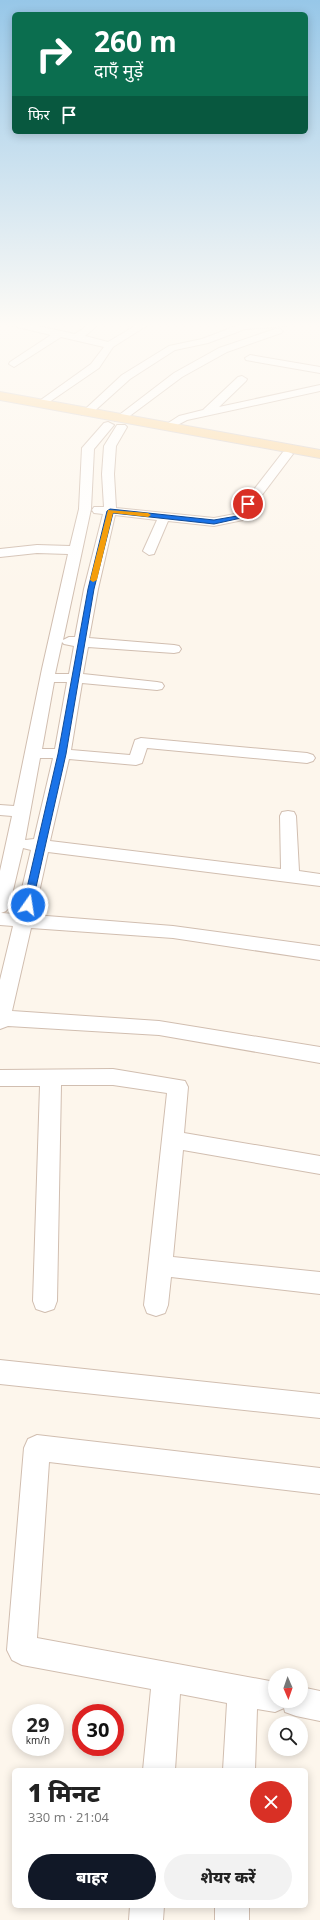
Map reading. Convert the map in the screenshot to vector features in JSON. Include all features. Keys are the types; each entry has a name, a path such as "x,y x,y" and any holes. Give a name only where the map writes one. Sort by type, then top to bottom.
{"main road":[{"path":"53,413 287,454 320,458"},
{"path":"86,413 116,424 168,427 320,454"}],"street":[{"path":"0,907 16,843 55,641 85,509 88,448 131,413"},
{"path":"168,427 183,418 206,413"},
{"path":"116,424 110,446 108,474 110,511 91,589 62,754 0,1019 159,1028 320,1056"},
{"path":"85,509 214,522 238,517 287,454"},
{"path":"148,551 164,517"},
{"path":"0,553 37,549 76,550"},
{"path":"55,641 174,649"},
{"path":"48,678 75,678 157,686"},
{"path":"33,753 136,760 141,743 307,758"},
{"path":"0,810 22,812"},
{"path":"288,816 290,876"},
{"path":"16,843 320,880"},
{"path":"0,919 174,932 320,953"},
{"path":"0,1078 113,1077 178,1087 156,1305"},
{"path":"45,1301 51,1078"},
{"path":"173,1140 320,1165"},
{"path":"161,1266 320,1283"},
{"path":"0,1372 320,1406"},
{"path":"268,1696 22,1650 37,1448 320,1481"},
{"path":"159,1768 167,1676"},
{"path":"239,1768 243,1691"},
{"path":"308,1704 320,1706"},
{"path":"146,1920 147,1908"},
{"path":"232,1908 232,1920"}],"slow traffic":[{"path":"93,580 110,511 148,515"}],"route":[{"path":"28,905 62,754 91,589 110,511 214,522 238,517 248,504"}]}
